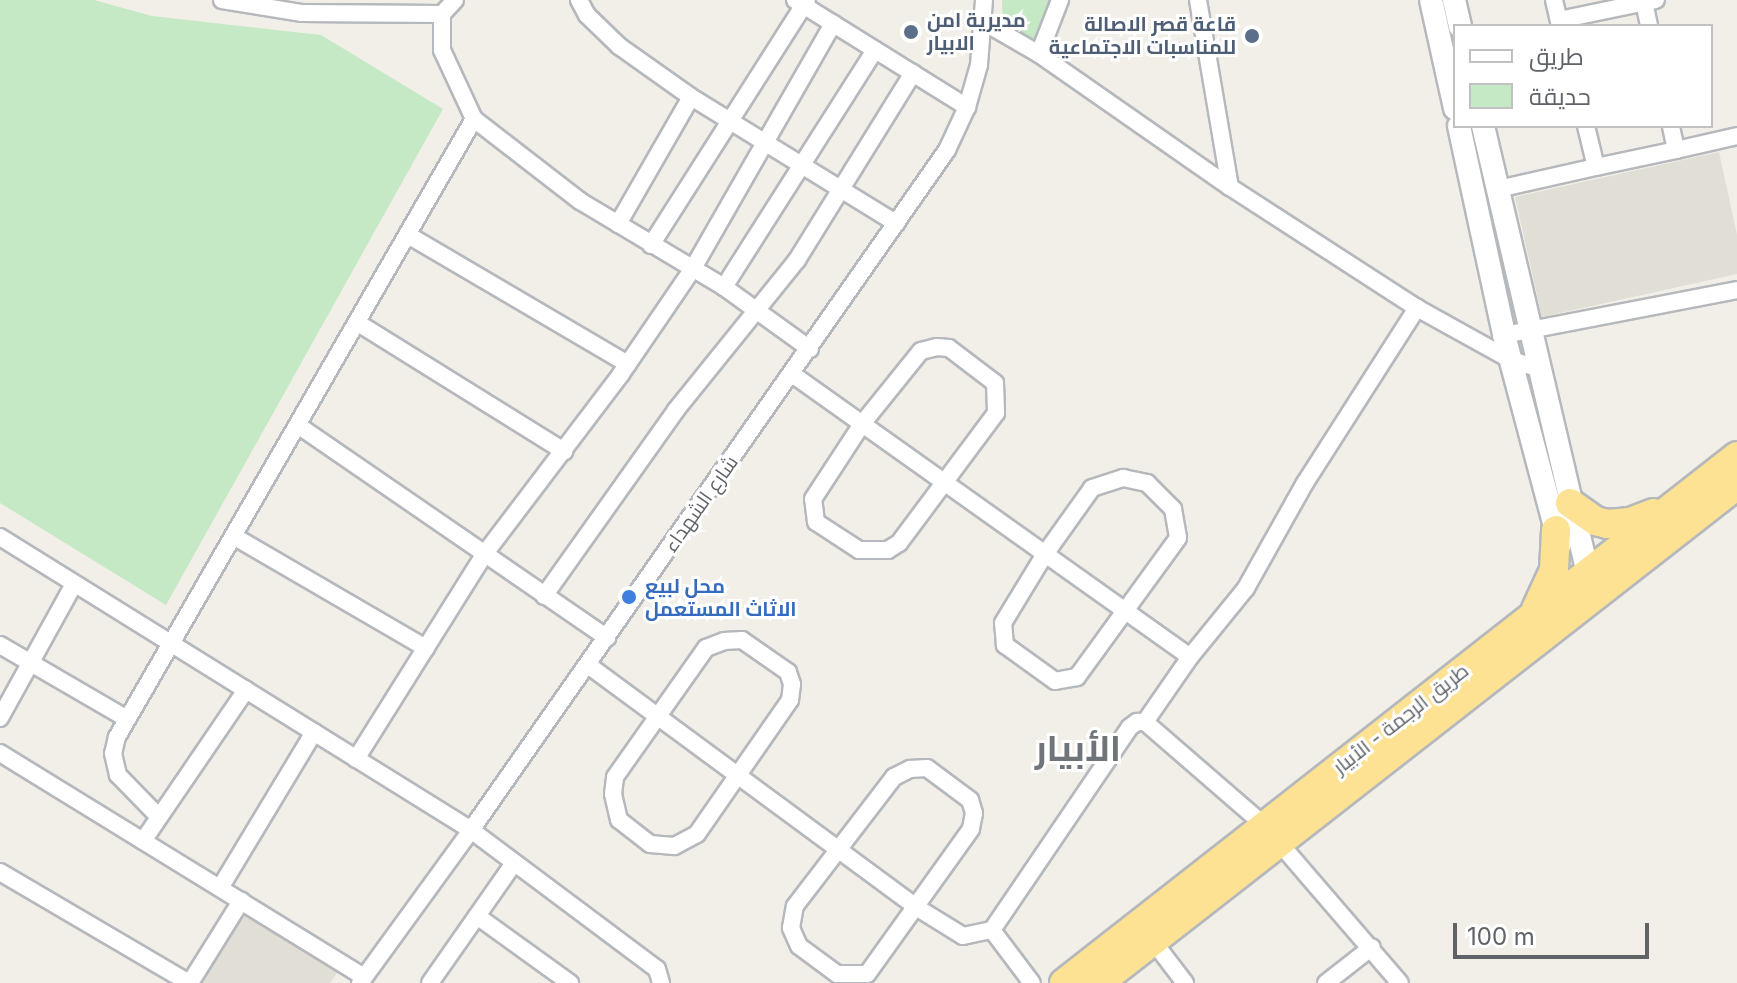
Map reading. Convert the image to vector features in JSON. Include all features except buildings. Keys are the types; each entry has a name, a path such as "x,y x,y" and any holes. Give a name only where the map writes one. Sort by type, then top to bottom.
{"highway":[{"name":"طريق الرجمة - الأبيار","path":"1099,983 1153,941 1272,833 1524,622 1581,593 1676,503 1737,456"},
{"name":"طريق الرجمة - الأبيار","path":"1064,983 1272,833 1581,593 1737,485"},
{"path":"1570,503 1596,521 1620,525 1676,503"},
{"path":"1524,622 1548,590 1554,570 1556,530"}],"street":[{"path":"222,0 301,13 442,14"},
{"path":"455,0 442,14 442,50 474,119 580,201 724,287 810,349"},
{"path":"579,0 587,15 619,46 691,97 896,223"},
{"name":"شارع الشهداء","path":"362,980 588,665 947,150 967,107 979,65 984,0"},
{"path":"1039,54 1060,0"},
{"path":"1198,0 1230,187"},
{"path":"1431,0 1453,99"},
{"path":"1454,0 1460,24"},
{"path":"1554,0 1559,23 1650,1 1649,24"},
{"path":"651,245 802,2 967,107"},
{"path":"982,21 1039,54 1230,187 1417,308 1511,360 1538,368"},
{"path":"356,759 486,552 628,364 692,270 833,24"},
{"path":"724,287 875,50"},
{"path":"544,596 676,410 759,311 797,260 913,73"},
{"path":"618,224 691,97"},
{"path":"159,817 118,775 113,754 117,737 474,119"},
{"path":"1459,128 1504,335 1556,530 1581,593"},
{"path":"1483,128 1570,503 1581,593"},
{"path":"1586,128 1596,167"},
{"path":"1671,128 1676,150"},
{"path":"1498,189 1737,136"},
{"path":"408,235 628,364"},
{"path":"1504,335 1737,290"},
{"path":"588,665 916,907 963,936 992,930 1130,727 1145,722 1190,657 1246,588 1305,483 1417,308"},
{"path":"358,323 564,451"},
{"path":"949,348 995,383 998,397 996,413 944,482 899,543 888,550 859,550 816,522 813,499 862,424 921,351 949,348"},
{"path":"792,374 1190,657"},
{"path":"299,426 607,638"},
{"path":"1123,478 1147,483 1173,509 1178,538 1123,610 1077,677 1067,681 1055,681 1005,645 1003,623 1045,554 1092,488 1123,478"},
{"path":"235,537 426,648"},
{"path":"2,543 74,584 471,830 659,976 675,983"},
{"path":"0,718 74,584"},
{"path":"742,640 788,672 792,684 790,700 738,776 697,834 674,846 650,844 619,820 613,794 615,777 706,648 724,641 742,640"},
{"path":"0,645 127,719"},
{"path":"143,841 246,690"},
{"path":"1145,722 1272,833 1400,983"},
{"path":"220,888 314,732"},
{"path":"0,753 241,901 362,980"},
{"path":"927,768 970,800 974,813 971,829 916,907 867,974 837,974 824,965 799,946 791,918 795,906 836,848 894,777 910,769 927,768"},
{"path":"430,983 514,863"},
{"path":"0,872 190,983 241,901"},
{"path":"477,916 570,983"},
{"path":"992,930 1032,983"},
{"path":"1153,941 1185,983"},
{"path":"1326,983 1372,947"}],"shaded area":[{"path":"1719,152 1737,235 1737,274 1542,317 1515,197"},
{"path":"242,912 339,970 330,983 201,983"}],"green space":[{"path":"0,0 94,0 152,16 321,35 443,109 166,605 0,503"},
{"path":"1002,0 1051,0 1039,34 1032,40 1003,27"}],"place":[{"name":"مديرية امن الابيار","path":"911,32"},
{"name":"قاعة قصر الاصالة للمناسبات الاجتماعية","path":"1252,36"},
{"name":"محل لبيع الاثاث المستعمل","path":"629,597"}],"district":[{"name":"الأبيار","path":"1078,749"}]}
